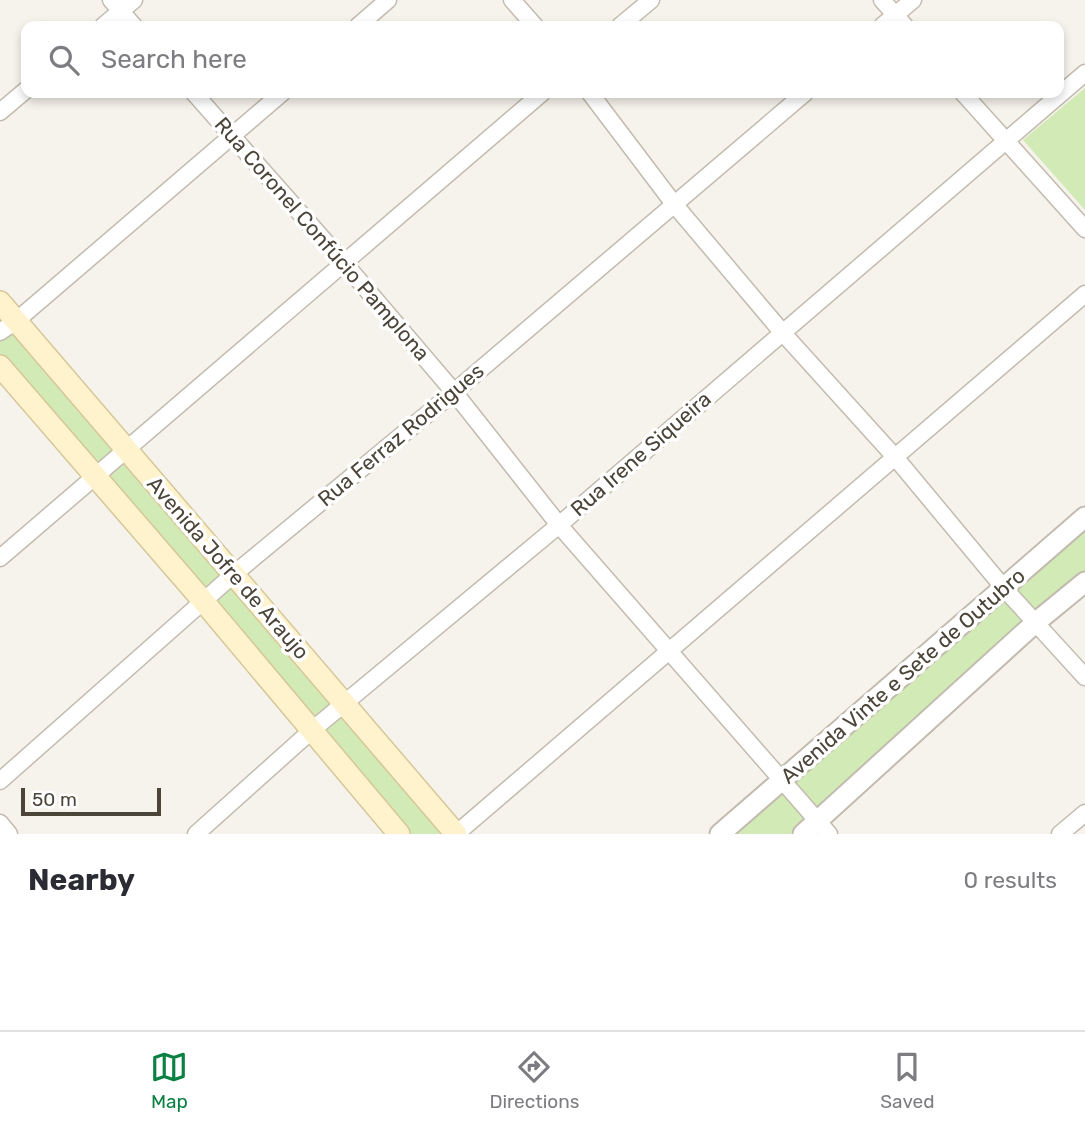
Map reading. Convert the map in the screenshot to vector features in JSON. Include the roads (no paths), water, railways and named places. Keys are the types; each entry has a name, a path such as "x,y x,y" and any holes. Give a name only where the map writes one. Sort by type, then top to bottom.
{"main road":[{"name":"Avenida Jofre de Araujo","path":"0,302 8,327 126,449 456,834"},
{"name":"Avenida Jofre de Araujo","path":"0,366 204,602 399,834"}],"street":[{"path":"106,21 116,6 134,0"},
{"path":"364,21 388,0"},
{"path":"512,0 531,21"},
{"path":"626,21 651,0"},
{"path":"882,0 900,21 913,0"},
{"path":"116,6 130,21"},
{"name":"Rua Irene Siqueira","path":"1064,91 1085,73"},
{"path":"0,112 21,94"},
{"name":"Rua Coronel Confúcio Pamplona","path":"199,98 345,264 453,392 559,525 783,782 817,830"},
{"path":"8,327 276,98"},
{"path":"0,558 536,98"},
{"path":"594,98 674,204 782,332 895,457 1003,587 1085,677"},
{"name":"Rua Ferraz Rodrigues","path":"0,781 234,574 453,392 798,98"},
{"path":"967,98 1085,229"},
{"name":"Rua Irene Siqueira","path":"197,834 311,731 559,525 1055,98"},
{"path":"456,834 1085,294"},
{"name":"Avenida Vinte e Sete de Outubro","path":"720,834 1085,517"},
{"path":"817,830 1035,623 1085,582"},
{"path":"1060,834 1085,813"},
{"path":"0,823 9,834"}]}
